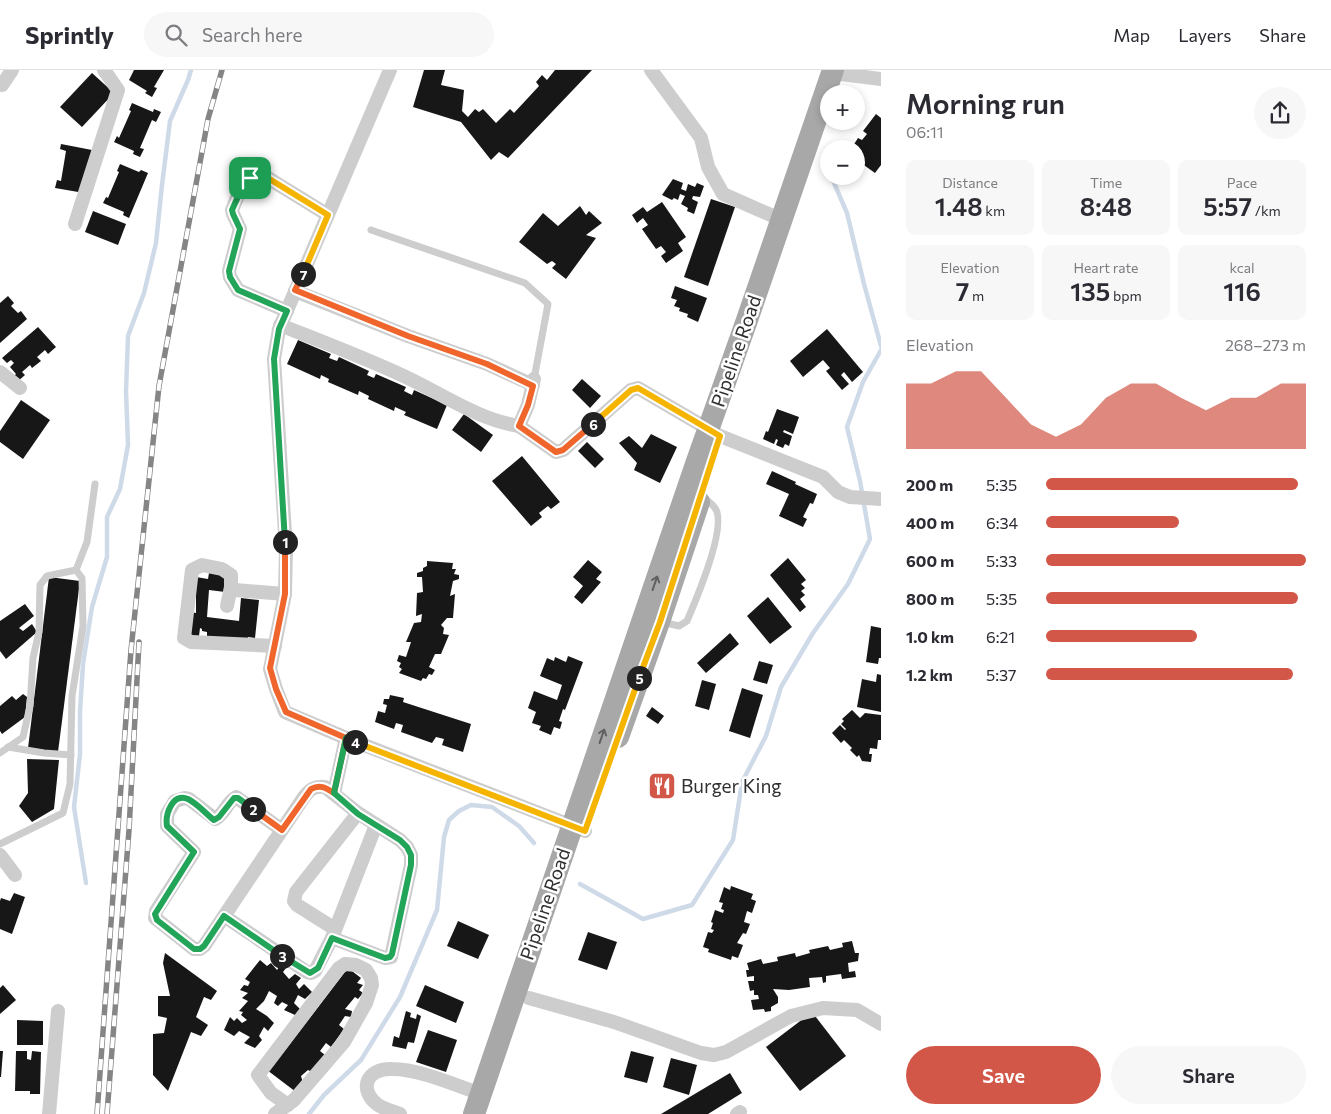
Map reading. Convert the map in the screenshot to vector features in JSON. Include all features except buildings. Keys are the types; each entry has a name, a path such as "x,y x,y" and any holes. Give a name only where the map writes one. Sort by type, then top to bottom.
{"main road":[{"name":"Pipeline Road","path":"482,1107 578,829 701,495 714,432 837,77"},
{"name":"Pipeline Road","path":"653,624 782,220 820,128"},
{"name":"Pipeline Road","path":"482,1107 529,998 578,829"}],"street":[{"path":"2,84 12,70"},
{"path":"75,224 118,90 104,70"},
{"path":"390,70 280,325 274,359 286,549 285,594 270,668 276,689 286,712 346,738 578,829"},
{"path":"651,70 701,138 708,167 723,194 782,220"},
{"path":"837,77 881,79"},
{"path":"287,311 238,290 230,277 229,271 240,229 232,210 245,181 256,175 263,175 328,215"},
{"path":"295,290 408,336 533,382 528,405 519,426"},
{"path":"280,325 412,380 476,413 502,423 519,426 556,452 563,450 631,390 638,388 714,432 823,477 838,492 850,497 874,499"},
{"path":"0,372 20,388"},
{"path":"226,606 230,576 222,569 202,565 192,570 184,638 192,642 275,646"},
{"path":"230,587 235,590 285,594"},
{"path":"334,793 346,738"},
{"path":"282,830 236,798 214,820 189,800 180,799 171,805 167,814 167,826 194,852 156,911 156,918 197,950 204,946 311,789 325,787 358,814 400,840 407,847 411,855 411,865 390,957 385,958 333,933 294,901 296,892 358,814"},
{"path":"224,916 310,973 318,968 376,825"},
{"path":"0,855 15,875"},
{"path":"275,1114 288,1105 294,1100 344,1042 366,1003 372,985 371,978 366,970 356,965 345,964 339,968 258,1075 271,1093 288,1105"},
{"path":"529,998 614,1022 701,1053 714,1055 726,1052 791,1016 823,1008 857,1010 881,1024"},
{"path":"49,1114 58,1011"},
{"path":"400,1114 380,1106 368,1093 368,1080 375,1071 392,1068 409,1071 482,1107"}],"lane":[{"path":"371,230 525,284 548,304 533,382"},
{"path":"76,570 87,542 95,484"},
{"path":"0,753 23,737 30,706 33,658 39,632 40,585 47,576 76,570"},
{"path":"0,844 63,813 70,784 72,696 83,626 82,578 76,570"},
{"path":"8,747 71,755"}],"waterway":[{"path":"86,883 74,807 80,754 83,664 92,607 107,557 107,517 120,489 128,445 126,391 128,336 144,293 156,243 170,121 191,70"},
{"path":"835,185 847,213 881,346"},
{"path":"580,884 643,919 692,905 733,840 742,782 766,736 781,687 813,633 848,584 870,539 860,481 847,427 863,382 881,350"},
{"path":"309,1114 324,1095 361,1060 400,997 437,910 444,837 449,820 459,811 471,805 492,807 519,826 534,843"}],"railway":[{"path":"97,1114 131,650 159,386 208,119 222,70"},
{"path":"107,1114 129,830 139,642"}],"place":[{"name":"Burger King","path":"662,786"}],"route":[{"path":"250,178 245,181 232,210 240,229 229,271 230,277 238,290 287,311 279,329 274,359 286,549 285,594 270,668 276,689 286,712 346,738 334,793 320,786 311,789 282,830 238,798 234,798 219,817 214,820 189,800 184,798 175,801 167,814 167,826 194,852 155,914 157,920 197,950 204,946 224,916 310,973 318,968 332,938 385,958 390,957 411,865 411,855 407,847 400,840 358,814 334,793 340,766 346,738 585,831 660,622 720,436 638,388 631,390 563,450 556,452 519,426 528,405 533,386 487,364 408,336 295,290 328,215 263,175 256,175 250,178"}]}
